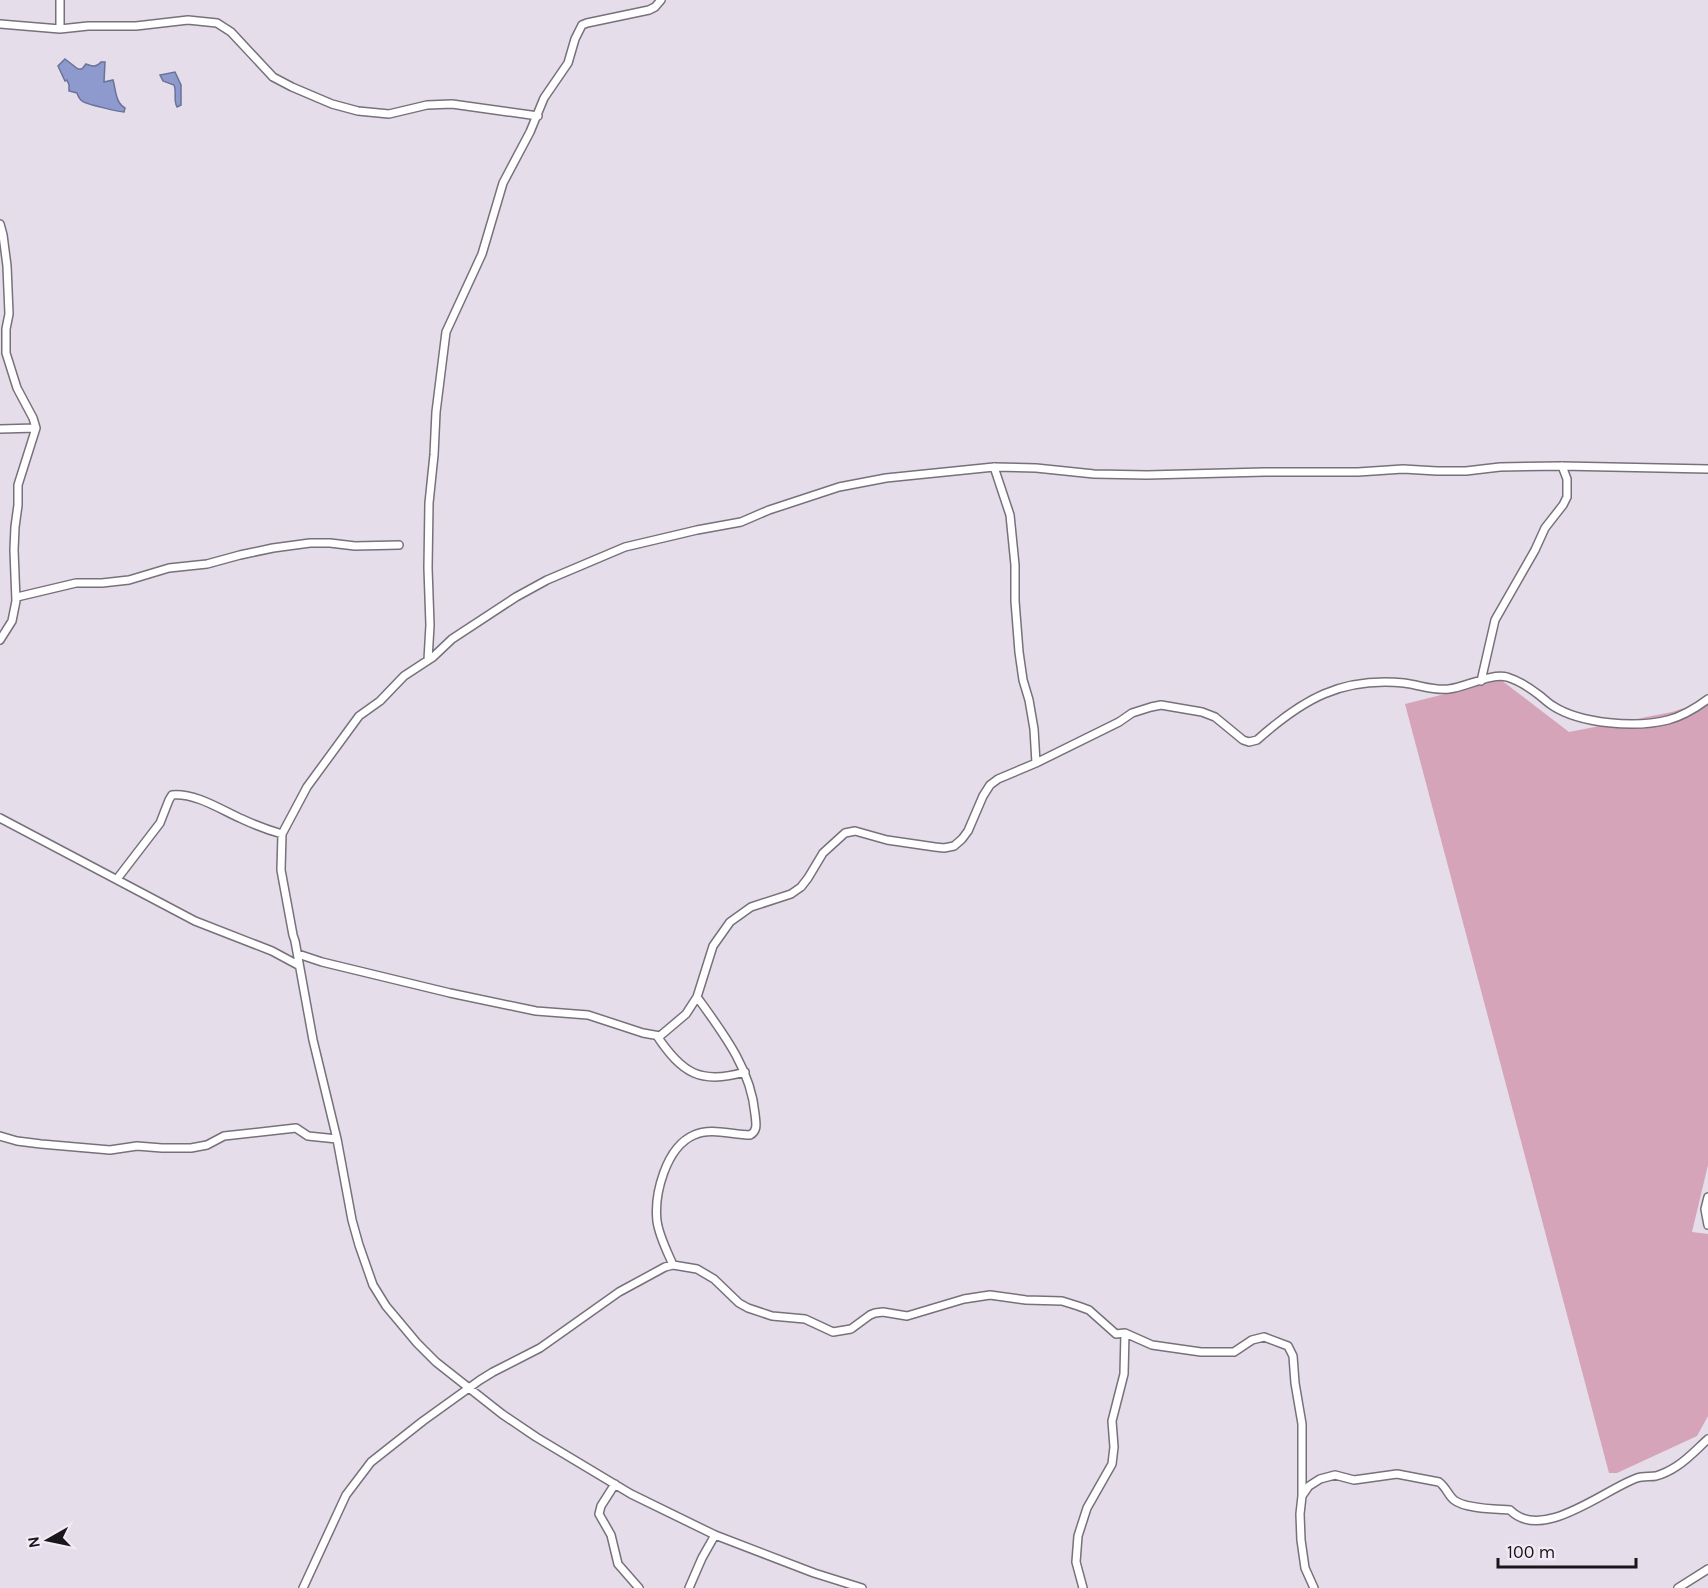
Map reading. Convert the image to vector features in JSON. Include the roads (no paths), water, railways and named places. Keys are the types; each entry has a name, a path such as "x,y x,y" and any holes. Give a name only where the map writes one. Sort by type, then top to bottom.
{"street":[{"path":"60,0 60,29"},
{"path":"428,660 429,503 436,412 446,332 482,254 503,183 538,116 544,98 568,63 574,39 582,26 586,23 649,10 661,0"},
{"path":"0,24 60,29 88,26 136,26 188,20 217,23 231,33 273,77 332,104 358,111 389,114 428,105 452,104 538,116"},
{"path":"0,224 7,266 9,314 6,329 6,353 17,388 36,428 18,485 14,559 17,597 12,621 0,640"},
{"path":"0,429 36,428"},
{"path":"1481,681 1495,620 1545,528 1567,497 1567,479 1562,466"},
{"path":"862,1588 814,1573 715,1535 656,1507 527,1431 436,1362 386,1306 373,1285 353,1223 337,1139 313,1040 280,870 282,834 307,787 359,716 380,701 404,676 428,660 452,639 516,597 547,580 625,547 741,522 768,510 839,487 886,478 994,467 1147,475 1358,472 1403,469 1447,471 1562,466 1708,469"},
{"path":"994,467 1010,515 1019,652 1034,729 1036,763"},
{"path":"17,597 76,583 129,580 169,568 207,564 273,548 310,543 355,546 399,545"},
{"path":"298,954 340,967 450,993 536,1011 588,1015 657,1036 663,1035 686,1014 697,997 713,946 730,922 751,907 791,894 801,887 823,853 845,833 855,831 887,840 935,847 954,846 968,831 983,796 990,785 998,779 1036,763 1119,722 1132,713 1161,705 1202,712 1215,717 1239,738 1249,742 1257,740 1298,706 1329,692 1369,682 1405,683 1436,690 1504,677 1536,692 1553,706 1575,716 1623,724 1671,719 1695,709 1708,699"},
{"path":"117,879 160,822 172,795 191,797 282,834"},
{"path":"0,818 195,921 272,951 298,965"},
{"path":"673,1265 658,1224 656,1201 671,1157 680,1145 693,1135 705,1132 744,1135 754,1133 756,1128 754,1108 745,1072 735,1052 697,997"},
{"path":"657,1036 680,1065 698,1075 722,1077 745,1072"},
{"path":"0,1136 41,1144 114,1150 137,1146 201,1147 224,1136 296,1128 308,1137 337,1139"},
{"path":"1708,1197 1705,1209 1708,1226"},
{"path":"303,1588 346,1496 370,1462 468,1388 493,1372 540,1348 619,1292 656,1271 673,1265 686,1266 705,1272 739,1303 748,1308 783,1318 805,1319 833,1332 851,1329 875,1313 907,1316 964,1299 990,1295 1026,1300 1062,1301 1089,1310 1116,1334 1125,1333 1152,1345 1201,1352 1234,1352 1252,1340 1264,1337 1288,1347 1293,1356 1302,1424 1301,1540 1305,1568 1314,1588"},
{"path":"1083,1588 1076,1562 1077,1536 1087,1508 1113,1464 1112,1421 1124,1374 1125,1333"},
{"path":"1302,1496 1309,1486 1320,1479 1335,1475 1354,1480 1397,1474 1439,1482 1455,1501 1482,1509 1510,1510 1524,1519 1550,1520 1592,1502 1637,1478 1658,1475 1671,1470 1708,1439"},
{"path":"615,1484 599,1516 609,1529 618,1564 639,1588"},
{"path":"689,1588 715,1535"},
{"path":"1678,1588 1708,1569"}],"water":[{"path":"65,59 78,69 82,69 86,64 94,66 105,62 104,82 113,80 118,99 125,108 124,112 85,102 77,93 69,91 67,80 65,81 58,66"},
{"path":"175,72 181,85 181,105 177,107 174,85 163,81 160,75"}]}
